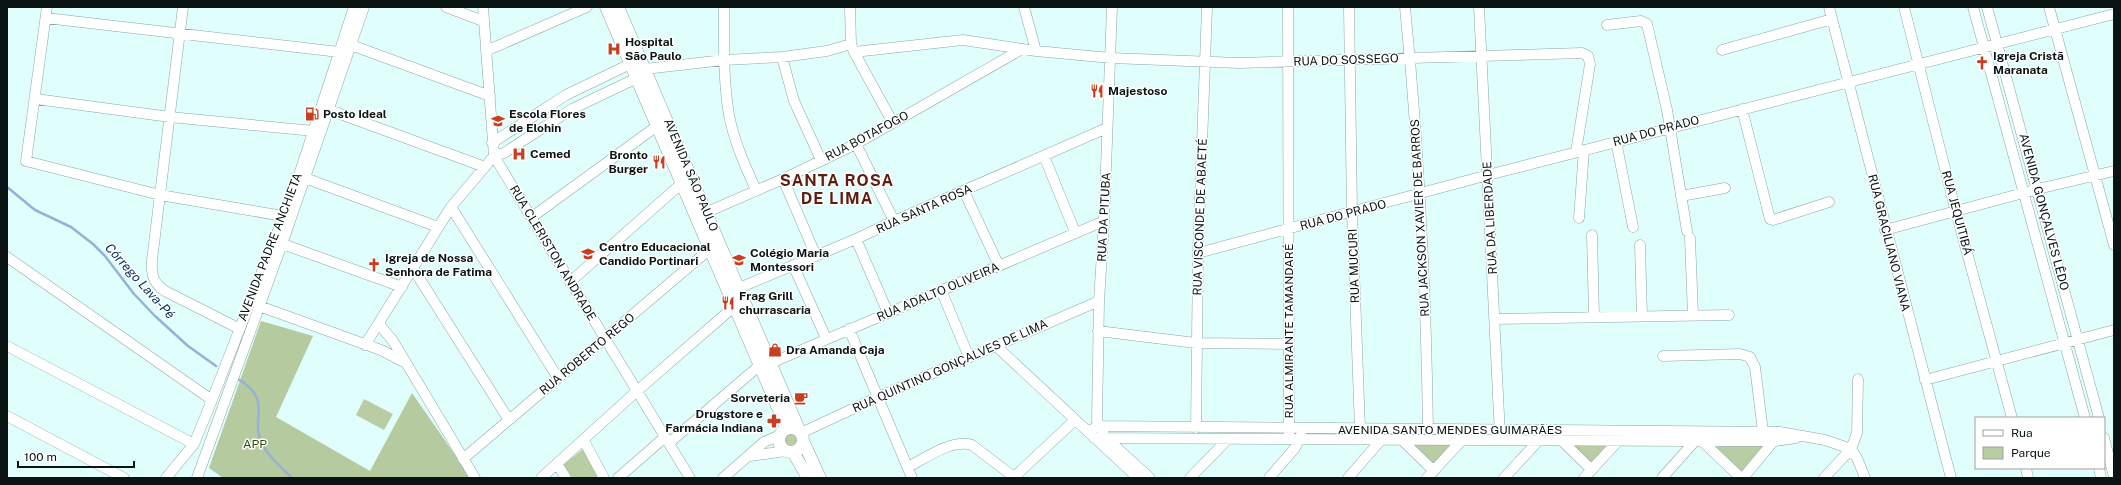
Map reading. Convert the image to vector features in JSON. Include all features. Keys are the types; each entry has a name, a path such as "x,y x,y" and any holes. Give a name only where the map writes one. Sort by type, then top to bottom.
{"main road":[{"name":"AVENIDA SÃO PAULO","path":"606,7 681,184 736,305 802,436 820,478"},
{"name":"AVENIDA SÃO PAULO","path":"618,7 739,288 766,364 784,432 780,444 790,452 808,478"},
{"path":"784,432 793,428 802,436 798,450 790,452"}],"street":[{"path":"47,7 36,99 26,161 160,195 283,216"},
{"path":"183,7 152,267 155,282 166,290 238,328"},
{"name":"AVENIDA PADRE ANCHIETA","path":"166,478 194,444 212,400 238,328 278,242 305,178 354,7"},
{"name":"AVENIDA PADRE ANCHIETA","path":"200,477 259,306 278,242 283,216 314,131 326,109 364,7"},
{"path":"446,7 484,21"},
{"name":"RUA CLERISTON ANDRADE","path":"483,7 494,156 690,478"},
{"path":"486,51 587,7"},
{"path":"724,7 724,60 732,129 756,190"},
{"path":"850,7 852,48 893,123"},
{"path":"1024,7 1036,51"},
{"name":"RUA DA PITUBA","path":"1098,426 1098,331 1104,221 1112,7"},
{"name":"RUA VISCONDE DE ABAETÉ","path":"1196,428 1198,253 1207,7"},
{"name":"RUA ALMIRANTE TAMANDARÉ","path":"1288,7 1289,440"},
{"name":"RUA MUCURI","path":"1349,7 1351,60 1352,212 1360,429"},
{"name":"RUA JACKSON XAVIER DE BARROS","path":"1404,7 1410,58 1420,194 1426,320 1428,430"},
{"name":"RUA DA LIBERDADE","path":"1478,7 1488,175 1500,435"},
{"name":"RUA GRACILIANO VIANA","path":"1829,7 1885,230 1951,478"},
{"name":"RUA JEQUITIBÁ","path":"1904,7 1956,212 1998,361 2012,417"},
{"name":"AVENIDA GONÇALVES LÊDO","path":"1973,7 2085,417"},
{"name":"AVENIDA GONÇALVES LÊDO","path":"1987,7 2038,189 2099,417"},
{"path":"2049,7 2114,245"},
{"name":"RUA DO PRADO","path":"1198,253 1289,230 1616,141 2114,14"},
{"path":"46,18 340,52"},
{"path":"1722,50 1832,19"},
{"path":"1606,25 1641,21 1647,24 1662,85 1689,234 1693,315"},
{"name":"RUA DO SOSSEGO","path":"645,69 724,60 782,58 852,48 963,40 1036,51 1111,58 1206,62 1287,62 1582,53 1588,56 1590,64 1580,151"},
{"path":"351,45 490,96"},
{"name":"RUA BOTAFOGO","path":"707,212 783,179 856,144 1022,49"},
{"path":"782,58 794,101 821,160"},
{"path":"492,143 566,95 630,64"},
{"path":"366,345 414,270 451,207 494,156 504,153 572,109 637,78"},
{"path":"566,95 572,109"},
{"path":"36,99 170,117 314,131"},
{"path":"326,109 485,167"},
{"path":"1742,109 1770,219 1774,220 1829,202"},
{"path":"532,218 657,126"},
{"name":"RUA SANTA ROSA","path":"739,288 856,239 1107,128"},
{"path":"1616,141 1633,227"},
{"path":"856,144 894,221"},
{"path":"1579,218 1580,151"},
{"path":"1044,156 1075,232"},
{"path":"1885,230 2038,189 2114,171"},
{"path":"305,178 438,227"},
{"path":"783,179 816,256"},
{"path":"570,282 681,184"},
{"path":"1681,196 1725,188"},
{"path":"964,191 999,266"},
{"path":"451,207 558,378"},
{"name":"RUA ADALTO OLIVEIRA","path":"618,478 766,364 1104,221"},
{"path":"1592,235 1594,317"},
{"path":"856,239 888,313"},
{"path":"278,242 402,287"},
{"path":"1640,244 1642,316"},
{"name":"RUA ROBERTO REGO","path":"463,459 711,248"},
{"path":"7,257 212,400"},
{"path":"793,265 826,338"},
{"path":"414,270 510,420"},
{"path":"941,290 969,357"},
{"name":"RUA QUINTINO GONÇALVES DE LIMA","path":"802,436 878,397 1099,302"},
{"path":"542,478 637,391 736,305"},
{"path":"259,306 387,352 406,363"},
{"path":"1495,320 1729,315"},
{"path":"379,324 393,341 475,478"},
{"path":"850,329 912,478"},
{"path":"1925,380 2114,330"},
{"path":"1098,331 1196,344 1288,344"},
{"path":"7,346 194,444"},
{"path":"996,346 1138,478"},
{"path":"1663,356 1740,354 1750,357 1755,367 1763,432"},
{"path":"1824,478 1851,449 1857,433 1858,380"},
{"path":"7,416 124,478"},
{"path":"908,467 943,449 964,444 972,445 1018,476 1075,420"},
{"path":"1091,435 1098,426 1105,437 1150,478"},
{"name":"AVENIDA SANTO MENDES GUIMARÃES","path":"1098,426 1289,429 1301,434 1403,441 1462,440 1500,435 1763,432 1778,436"},
{"name":"AVENIDA SANTO MENDES GUIMARÃES","path":"1091,435 1105,437 1289,440 1301,434 1360,429 1428,430 1500,435 1539,440 1698,441 1778,436 1825,440 1851,449"},
{"path":"723,478 750,456 764,442 784,432"},
{"path":"1269,478 1295,448 1301,434"},
{"path":"1662,478 1698,441 1742,478 1778,436"},
{"path":"1190,478 1228,439"},
{"path":"1348,478 1381,440"},
{"path":"1403,441 1429,476 1462,440"},
{"path":"1504,478 1539,440"},
{"path":"1561,440 1592,470"},
{"path":"584,441 604,478"},
{"path":"1584,478 1618,441"},
{"path":"2105,442 2114,477"},
{"path":"1851,449 1857,458 1865,478"},
{"path":"750,456 790,452"},
{"path":"557,464 566,478"}],"green space":[{"name":"APP","path":"261,321 313,336 276,417 370,471 412,393 471,478 223,478 209,468"},
{"path":"364,399 393,414 384,430 356,415"},
{"path":"790,430 798,432 801,446 797,449 783,448 782,436"},
{"path":"1454,444 1433,465 1413,445"},
{"path":"1768,444 1742,475 1712,447"},
{"path":"1573,445 1609,446 1592,465"},
{"path":"583,449 600,478 570,478 563,465"}],"waterway":[{"name":"Córrego Lava-Pé","path":"7,187 35,210 71,227 93,244 105,256 134,294 155,316 188,346 216,366"},
{"name":"Córrego Lava-Pé","path":"238,379 249,387 255,395 258,403 259,436 263,446 273,459 292,478"}],"place":[{"name":"Hospital São Paulo","path":"614,49"},
{"name":"Igreja Cristã Maranata","path":"1982,63"},
{"name":"Majestoso","path":"1097,91"},
{"name":"Posto Ideal","path":"312,114"},
{"name":"Escola Flores de Elohin","path":"498,121"},
{"name":"Cemed","path":"519,154"},
{"name":"Bronto Burger","path":"659,162"},
{"name":"Centro Educacional Candido Portinari","path":"588,254"},
{"name":"Colégio Maria Montessori","path":"739,260"},
{"name":"Igreja de Nossa Senhora de Fatima","path":"374,265"},
{"name":"Frag Grill churrascaria","path":"728,303"},
{"name":"Dra Amanda Caja","path":"775,350"},
{"name":"Sorveteria","path":"801,398"},
{"name":"Drugstore e Farmácia Indiana","path":"774,421"}],"district":[{"name":"SANTA ROSA DE LIMA","path":"837,189"}]}
